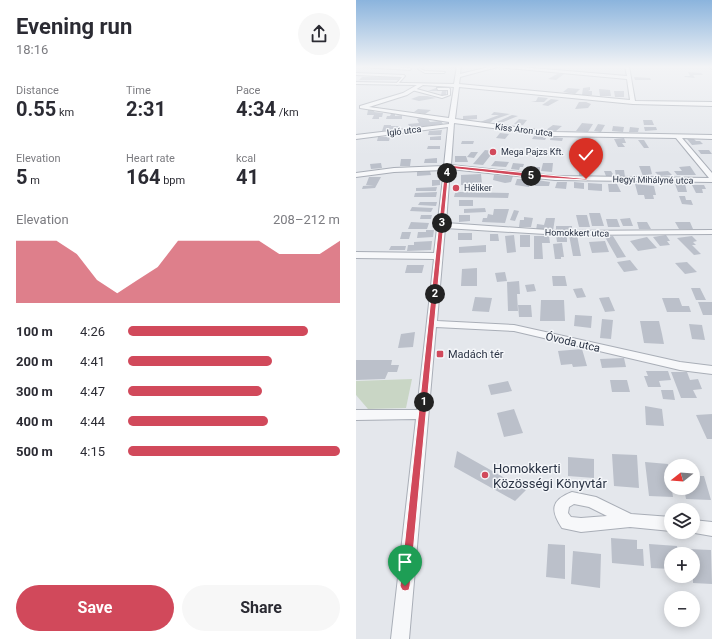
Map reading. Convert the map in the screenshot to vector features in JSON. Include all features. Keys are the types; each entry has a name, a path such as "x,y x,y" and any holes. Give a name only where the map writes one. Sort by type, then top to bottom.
{"street":[{"path":"359,108 399,96"},
{"path":"400,639 442,225 451,123 450,96"},
{"path":"567,96 633,102 712,104"},
{"path":"632,96 633,102"},
{"name":"Kiss Áron utca","path":"359,108 451,123 553,134 712,137"},
{"name":"Igló utca","path":"356,137 451,123"},
{"path":"677,136 712,179"},
{"name":"Hegyi Mihályné utca","path":"356,174 447,167 555,178 712,179"},
{"name":"Homokkert utca","path":"442,225 562,233 712,232"},
{"path":"356,255 439,256"},
{"name":"Óvoda utca","path":"432,324 514,328 680,366 712,370"},
{"path":"359,412 423,414"},
{"path":"630,520 664,523"},
{"path":"700,528 712,529"}],"green space":[{"path":"412,379 406,408 368,409 356,395 356,381"}],"building":[{"path":"419,96 436,98 419,101 411,99"},
{"path":"615,96 624,96 624,97"},
{"path":"538,97 548,98 544,102 531,102 536,101"},
{"path":"551,99 559,100 548,106 542,105"},
{"path":"579,102 591,104 588,108 575,109"},
{"path":"418,109 431,110 425,114 414,112"},
{"path":"368,110 375,110 374,112 383,113 382,117 379,117 379,119 372,119 374,115 367,115"},
{"path":"494,112 510,114 493,120 490,123 480,122 499,115 491,115"},
{"path":"391,114 395,114 395,116 402,115 402,119 386,119 387,116 390,116"},
{"path":"477,115 477,119 463,120 463,116"},
{"path":"512,115 518,116 501,123 504,124 498,126 490,125"},
{"path":"427,118 430,122 441,121 443,124 410,128 408,124 419,123 417,119"},
{"path":"519,119 527,120 523,125 514,124"},
{"path":"643,120 652,120 654,125 644,125"},
{"path":"582,123 593,124 588,132 576,131"},
{"path":"598,124 605,125 601,132 594,131"},
{"path":"384,125 399,126 398,129 382,131"},
{"path":"553,125 562,126 556,131 546,130"},
{"path":"613,126 624,127 623,132 612,131"},
{"path":"630,127 639,128 638,132 629,132"},
{"path":"644,127 656,127 657,130 645,131"},
{"path":"442,130 441,135 428,135 429,131"},
{"path":"500,133 509,134 505,139 496,138"},
{"path":"441,136 441,140 430,140 430,137"},
{"path":"534,136 544,136 543,138 546,138 545,140 532,139"},
{"path":"378,137 390,137 389,141 377,141"},
{"path":"551,137 563,138 562,141 550,140"},
{"path":"624,138 626,143 622,143 625,147 618,147 614,139"},
{"path":"687,139 694,139 703,144 692,145"},
{"path":"638,140 644,140 649,148 644,148"},
{"path":"462,141 474,141 473,144 461,144"},
{"path":"428,146 440,146 440,149 427,149"},
{"path":"485,150 494,151 483,165 473,164"},
{"path":"698,150 709,150 712,154 701,154"},
{"path":"471,152 478,152 474,158 467,157"},
{"path":"455,156 466,156 468,162 455,162"},
{"path":"437,158 437,163 424,163 425,159"},
{"path":"401,159 411,159 410,166 400,166"},
{"path":"495,161 509,162 506,167 491,166"},
{"path":"381,163 382,168 371,169 370,164"},
{"path":"513,163 524,164 519,170 511,169"},
{"path":"543,163 553,163 552,172 541,171"},
{"path":"639,166 650,166 652,174 643,176"},
{"path":"690,166 696,175 677,175 674,171 682,171 679,167"},
{"path":"530,167 540,167 540,172 529,172"},
{"path":"579,167 585,167 584,176 579,176"},
{"path":"615,170 624,170 625,177 616,177"},
{"path":"430,171 431,175 417,176 417,172"},
{"path":"604,171 611,171 614,176 606,176"},
{"path":"668,171 672,175 659,176 655,172"},
{"path":"481,174 482,184 461,185 461,175"},
{"path":"494,175 513,176 511,182 505,183 493,180"},
{"path":"369,177 381,177 375,188 362,189 363,186 374,185 366,185"},
{"path":"517,179 531,179 529,187 515,185"},
{"path":"432,180 440,180 440,185 432,186"},
{"path":"537,180 550,182 549,186 535,186"},
{"path":"557,182 567,182 566,189 555,188"},
{"path":"574,182 584,183 584,189 574,188"},
{"path":"588,183 602,184 602,191 588,190"},
{"path":"608,184 617,184 621,192 609,192"},
{"path":"635,184 654,186 656,195 653,195 654,199 645,199 644,195 638,195"},
{"path":"675,184 685,184 687,192 678,192"},
{"path":"692,185 704,185 706,189 702,189 703,193 696,193"},
{"path":"437,187 436,191 416,191 416,188"},
{"path":"437,192 436,197 414,197 415,193"},
{"path":"455,193 509,193 508,198 454,197"},
{"path":"679,196 685,196 686,200 691,200 693,205 682,204"},
{"path":"459,200 473,200 473,206 459,206"},
{"path":"420,202 437,202 436,206 418,205"},
{"path":"412,207 433,208 431,212 410,211"},
{"path":"485,208 486,212 464,213 464,209"},
{"path":"494,209 509,209 505,223 482,222 483,218 487,218 488,214 493,215"},
{"path":"514,210 519,211 515,221 510,220"},
{"path":"589,213 600,213 604,226 592,226"},
{"path":"421,215 432,215 431,219 420,219"},
{"path":"459,215 470,215 470,221 459,222"},
{"path":"576,215 587,215 590,227 579,227"},
{"path":"524,217 533,218 531,227 519,227 520,220 524,220"},
{"path":"546,218 555,218 553,231 536,230 537,224 544,225"},
{"path":"630,218 633,226 623,226 620,219"},
{"path":"606,219 617,219 620,227 608,227"},
{"path":"411,222 429,223 427,229 408,229"},
{"path":"637,222 647,222 651,229 639,229"},
{"path":"675,222 690,222 693,229 679,229"},
{"path":"556,226 572,226 572,231 556,230"},
{"path":"426,230 434,230 433,237 417,238 418,232 426,232"},
{"path":"402,232 411,232 409,239 400,239"},
{"path":"458,233 472,233 472,240 458,240"},
{"path":"490,234 498,234 499,241 490,241"},
{"path":"514,235 516,252 507,253 505,236"},
{"path":"520,235 530,235 530,247 520,247"},
{"path":"556,235 567,235 567,242 557,242"},
{"path":"569,235 577,235 581,256 573,256"},
{"path":"666,235 670,241 667,241 670,245 660,246 653,237"},
{"path":"534,236 549,236 550,243 542,243 543,259 534,259"},
{"path":"613,236 626,257 617,258 605,237"},
{"path":"692,236 697,241 693,242 696,245 692,245 701,254 694,255 677,238"},
{"path":"647,237 657,248 638,251 630,241"},
{"path":"432,241 431,250 407,251 408,245 414,245 414,242"},
{"path":"605,241 609,252 592,253 589,242"},
{"path":"562,243 564,257 561,257 561,259 555,259 553,244"},
{"path":"486,245 486,252 459,253 459,247"},
{"path":"391,246 406,246 405,250 389,250"},
{"path":"630,260 638,270 624,272 617,262"},
{"path":"687,262 697,272 685,274 675,263"},
{"path":"407,265 424,265 422,273 405,273"},
{"path":"477,268 477,286 461,286 462,269"},
{"path":"505,272 507,281 497,282 495,273"},
{"path":"552,276 565,276 567,286 553,286"},
{"path":"519,281 520,294 517,294 518,311 508,311 507,282"},
{"path":"534,284 536,291 527,292 525,285"},
{"path":"582,288 586,297 577,298 573,289"},
{"path":"691,288 700,288 706,300 696,300"},
{"path":"475,297 492,298 489,312 472,311"},
{"path":"609,297 615,311 605,312 599,298"},
{"path":"662,298 679,298 682,306 689,306 691,312 667,312"},
{"path":"541,300 564,300 565,321 540,321"},
{"path":"698,302 712,302 712,315 703,315"},
{"path":"518,305 531,305 532,317 519,317"},
{"path":"575,315 592,316 591,328 574,326"},
{"path":"602,319 613,320 611,339 600,338"},
{"path":"640,321 659,321 664,344 644,343"},
{"path":"689,324 702,325 705,340 692,339"},
{"path":"415,332 413,347 398,348 401,334"},
{"path":"582,349 587,366 573,367 572,364 561,365 558,351"},
{"path":"624,358 626,367 602,368 600,359"},
{"path":"356,360 392,360 391,365 399,365 397,372 388,372 385,379 356,380"},
{"path":"646,371 668,371 671,380 659,381 661,387 648,387 644,376 648,376"},
{"path":"671,372 687,372 690,380 698,379 702,389 693,390 697,398 681,398"},
{"path":"610,380 627,380 630,392 612,392"},
{"path":"508,381 512,391 491,395 488,385"},
{"path":"661,390 673,390 675,400 663,399"},
{"path":"645,406 662,409 664,426 646,425"},
{"path":"514,409 523,433 504,437 497,413"},
{"path":"712,414 712,439 707,439 696,415"},
{"path":"457,451 526,490 515,501 454,467"},
{"path":"612,454 637,455 639,488 614,486"},
{"path":"568,457 594,459 594,478 568,476"},
{"path":"645,462 664,464 664,495 673,495 673,497 649,496"},
{"path":"700,476 704,476 711,500 686,499 685,495 700,495"},
{"path":"611,538 637,540 637,549 643,549 644,566 612,563"},
{"path":"548,544 565,545 565,579 546,577"},
{"path":"649,544 677,546 664,547 664,569 651,568"},
{"path":"700,550 711,550 712,584 693,583 700,583"},
{"path":"573,551 601,554 600,588 571,584"}],"place":[{"name":"Mega Pajzs Kft.","path":"493,152"},
{"name":"Héliker","path":"456,188"},
{"name":"Madách tér","path":"440,354"},
{"name":"Homokkerti Közösségi Könyvtár","path":"485,475"}],"route":[{"path":"405,586 447,167 555,178 586,179"}]}
